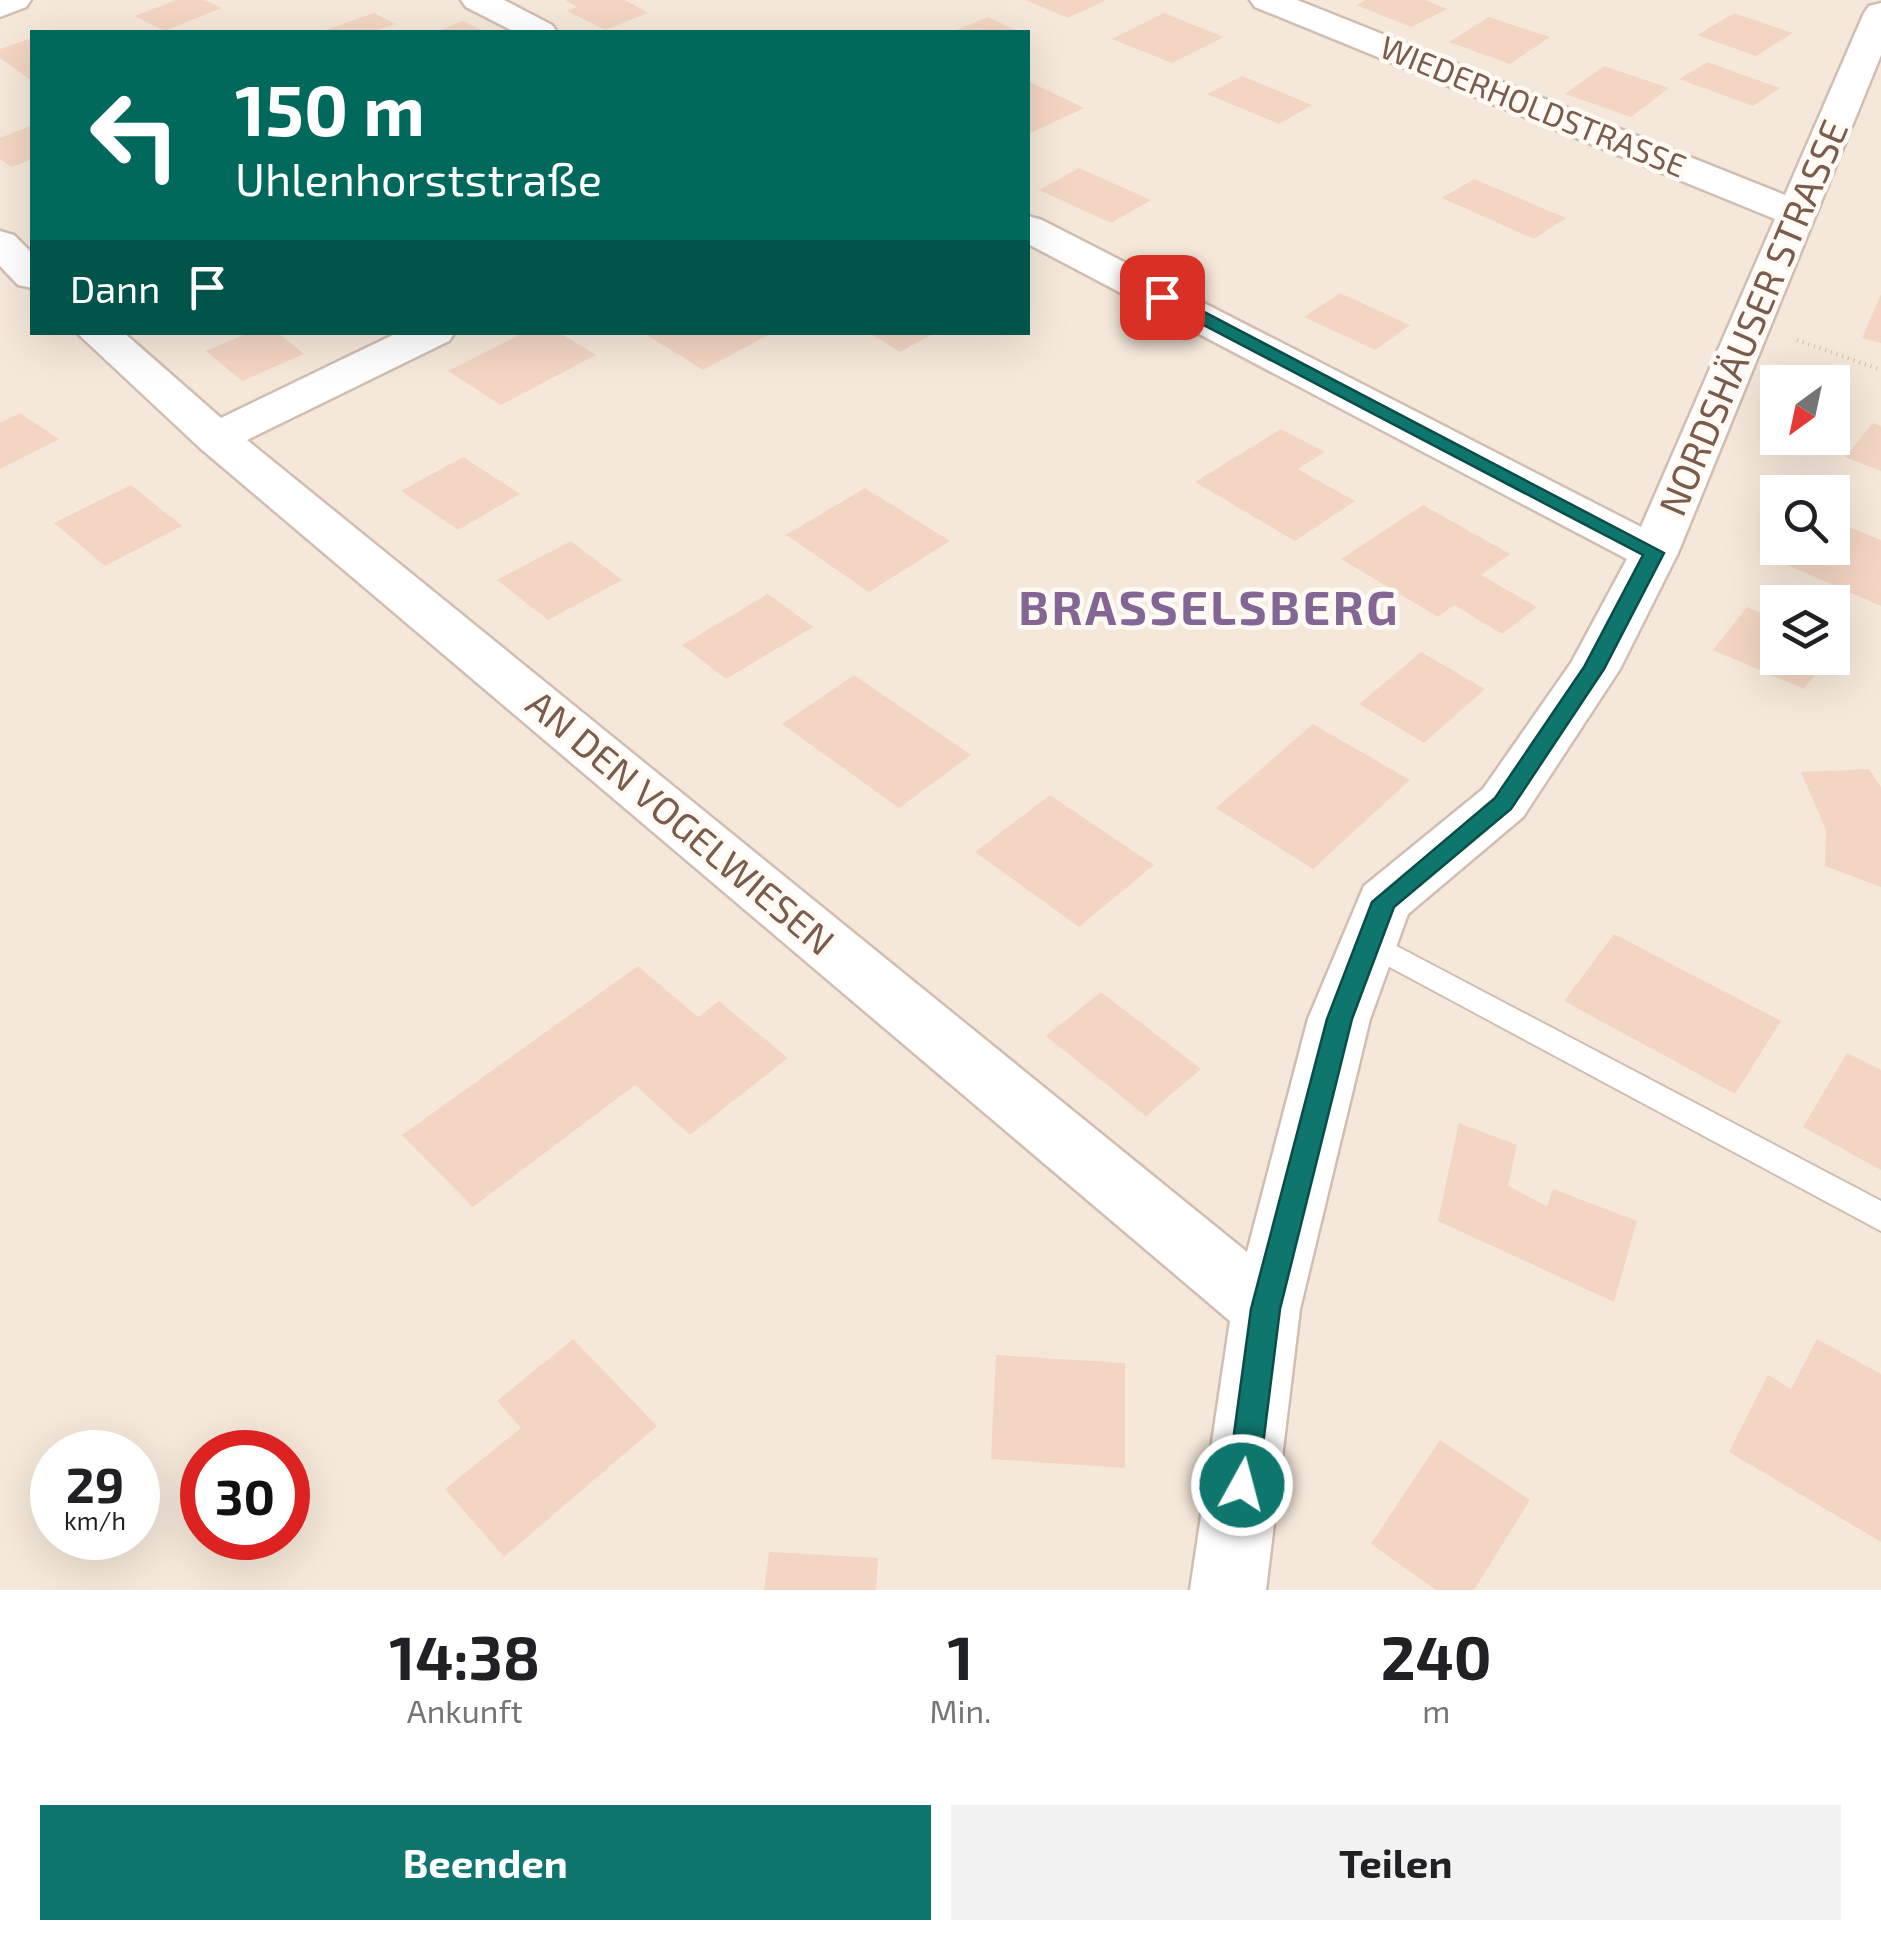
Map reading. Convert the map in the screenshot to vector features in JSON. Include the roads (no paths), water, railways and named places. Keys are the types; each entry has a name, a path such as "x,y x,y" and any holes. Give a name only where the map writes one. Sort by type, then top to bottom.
{"street":[{"path":"0,6 14,0"},
{"path":"478,0 536,30"},
{"name":"WIEDERHOLDSTRASSE","path":"1268,0 1799,215"},
{"name":"NORDSHÄUSER STRASSE","path":"1228,1590 1266,1309 1339,1019 1384,902 1503,804 1594,669 1654,553 1881,14"},
{"path":"1030,229 1654,553"},
{"path":"0,243 30,274"},
{"name":"AN DEN VOGELWIESEN","path":"99,335 216,438 1266,1309"},
{"path":"216,438 428,335"}],"lane":[{"path":"1368,942 1881,1217"}],"district":[{"name":"BRASSELSBERG","path":"1209,608"}]}
